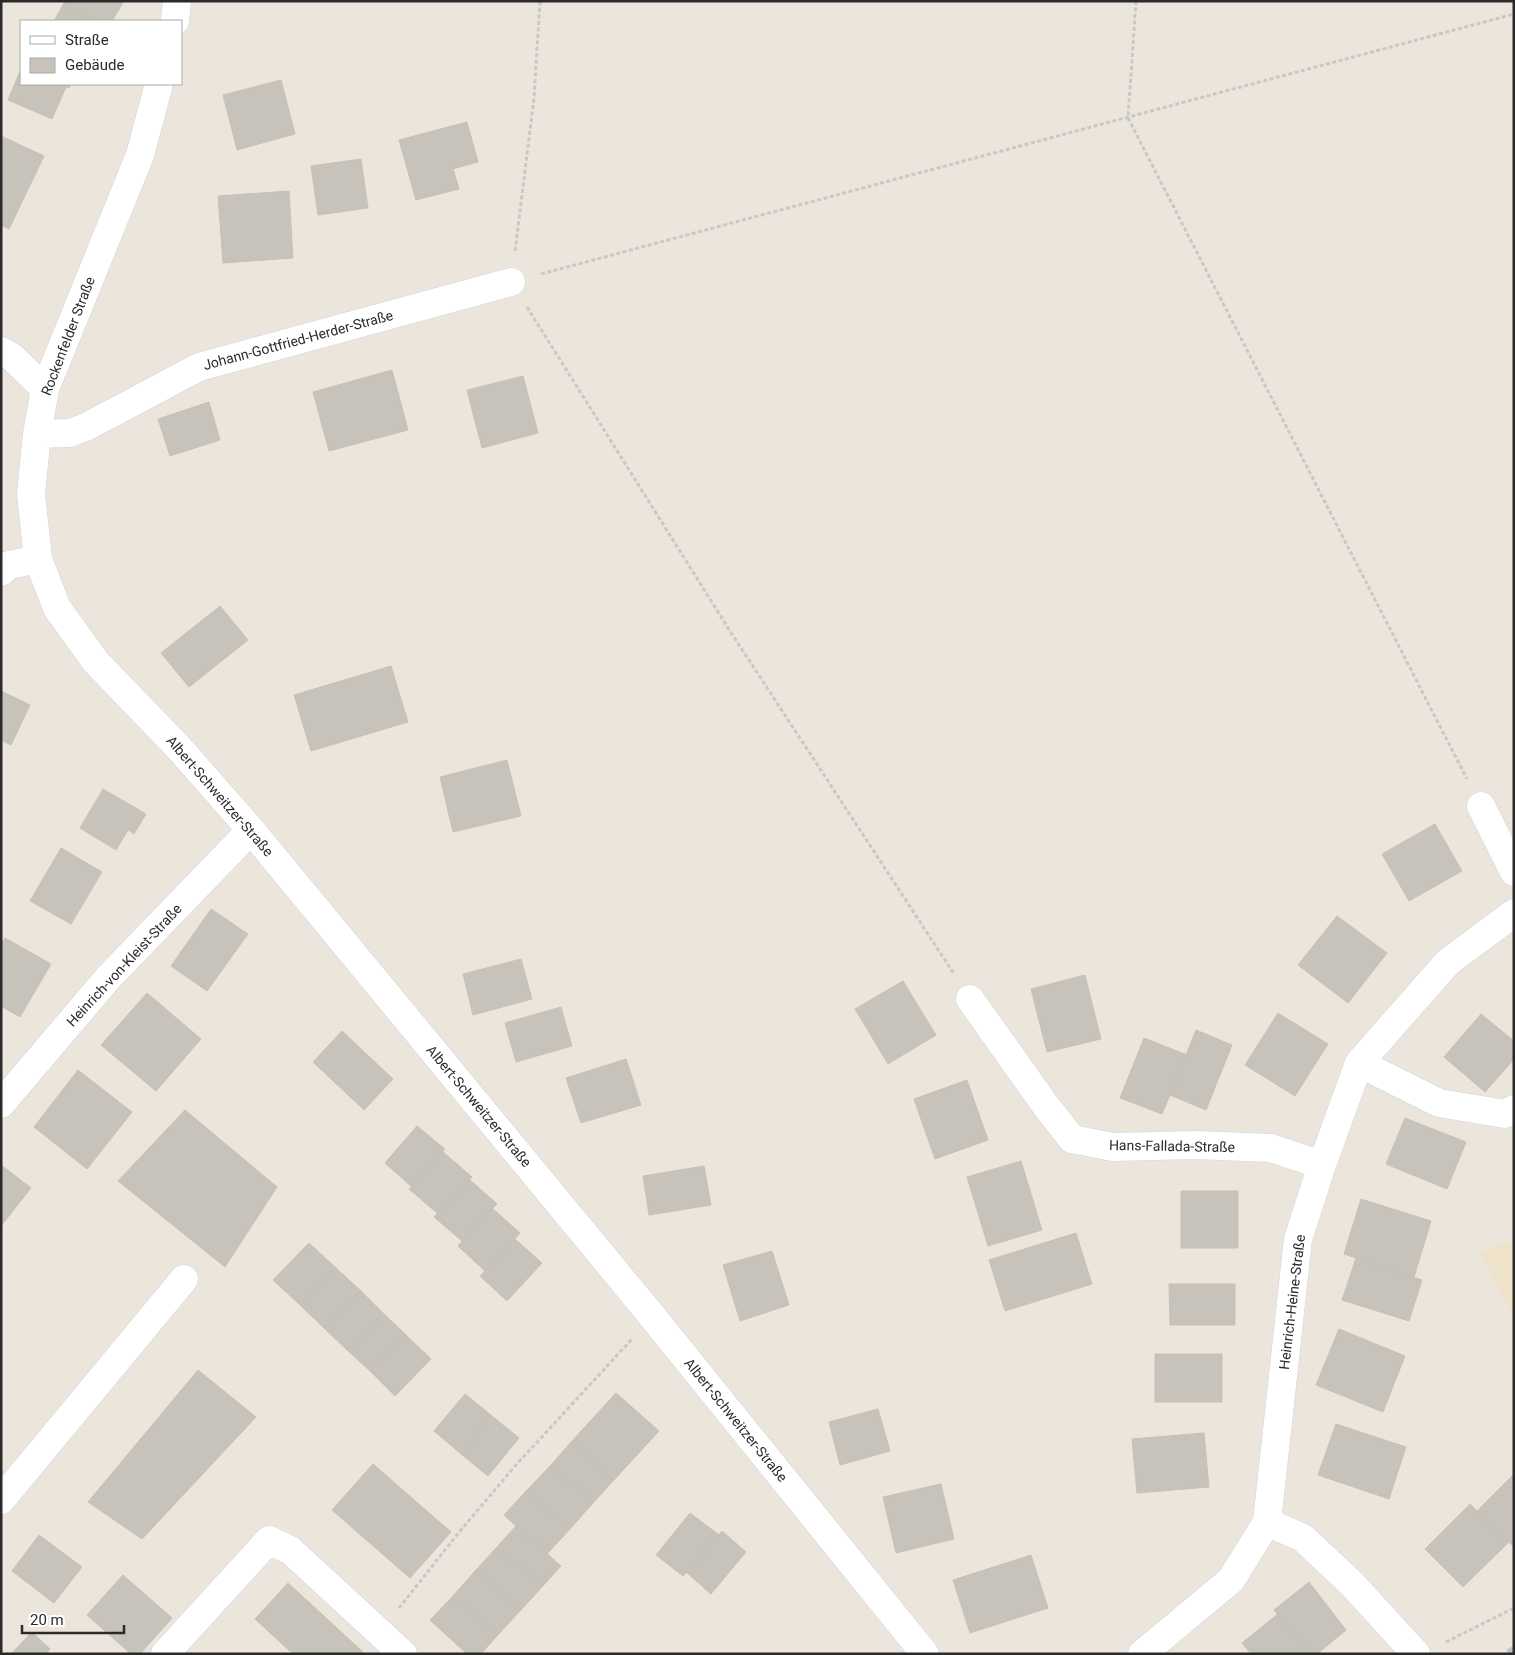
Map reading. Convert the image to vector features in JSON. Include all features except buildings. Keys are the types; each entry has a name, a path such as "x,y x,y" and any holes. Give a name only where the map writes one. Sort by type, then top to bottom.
{"street":[{"path":"175,20 177,1"},
{"name":"Rockenfelder Straße","path":"38,559 32,494 37,434 45,389 140,155 159,85"},
{"name":"Johann-Gottfried-Herder-Straße","path":"37,434 70,433 86,427 199,367 511,282"},
{"path":"1,352 12,357 45,389"},
{"path":"1,572 8,564 38,559"},
{"name":"Albert-Schweitzer-Straße","path":"38,559 57,608 96,662 179,748 251,830 652,1316 925,1654"},
{"path":"1481,806 1514,872"},
{"name":"Heinrich-von-Kleist-Straße","path":"1,1104 108,978 251,830"},
{"name":"Heinrich-Heine-Straße","path":"1142,1654 1231,1580 1267,1522 1298,1238 1359,1063 1448,962 1514,913"},
{"name":"Hans-Fallada-Straße","path":"970,999 1046,1106 1072,1139 1112,1147 1196,1145 1271,1148 1322,1166"},
{"path":"1359,1063 1439,1103 1505,1114 1514,1109"},
{"path":"1,1500 184,1279"},
{"path":"1267,1522 1303,1538 1352,1584 1428,1649"},
{"path":"165,1654 269,1540 290,1550 402,1654"}],"path":[{"path":"540,1 534,98 511,282 730,631 970,999"},
{"path":"1136,1 1128,118 1481,806"},
{"path":"511,282 1514,14"},
{"path":"380,1632 460,1531 510,1472 652,1316"},
{"path":"1428,1649 1514,1608"}],"shaded area":[{"path":"1514,1240 1514,1316 1479,1252"}]}
